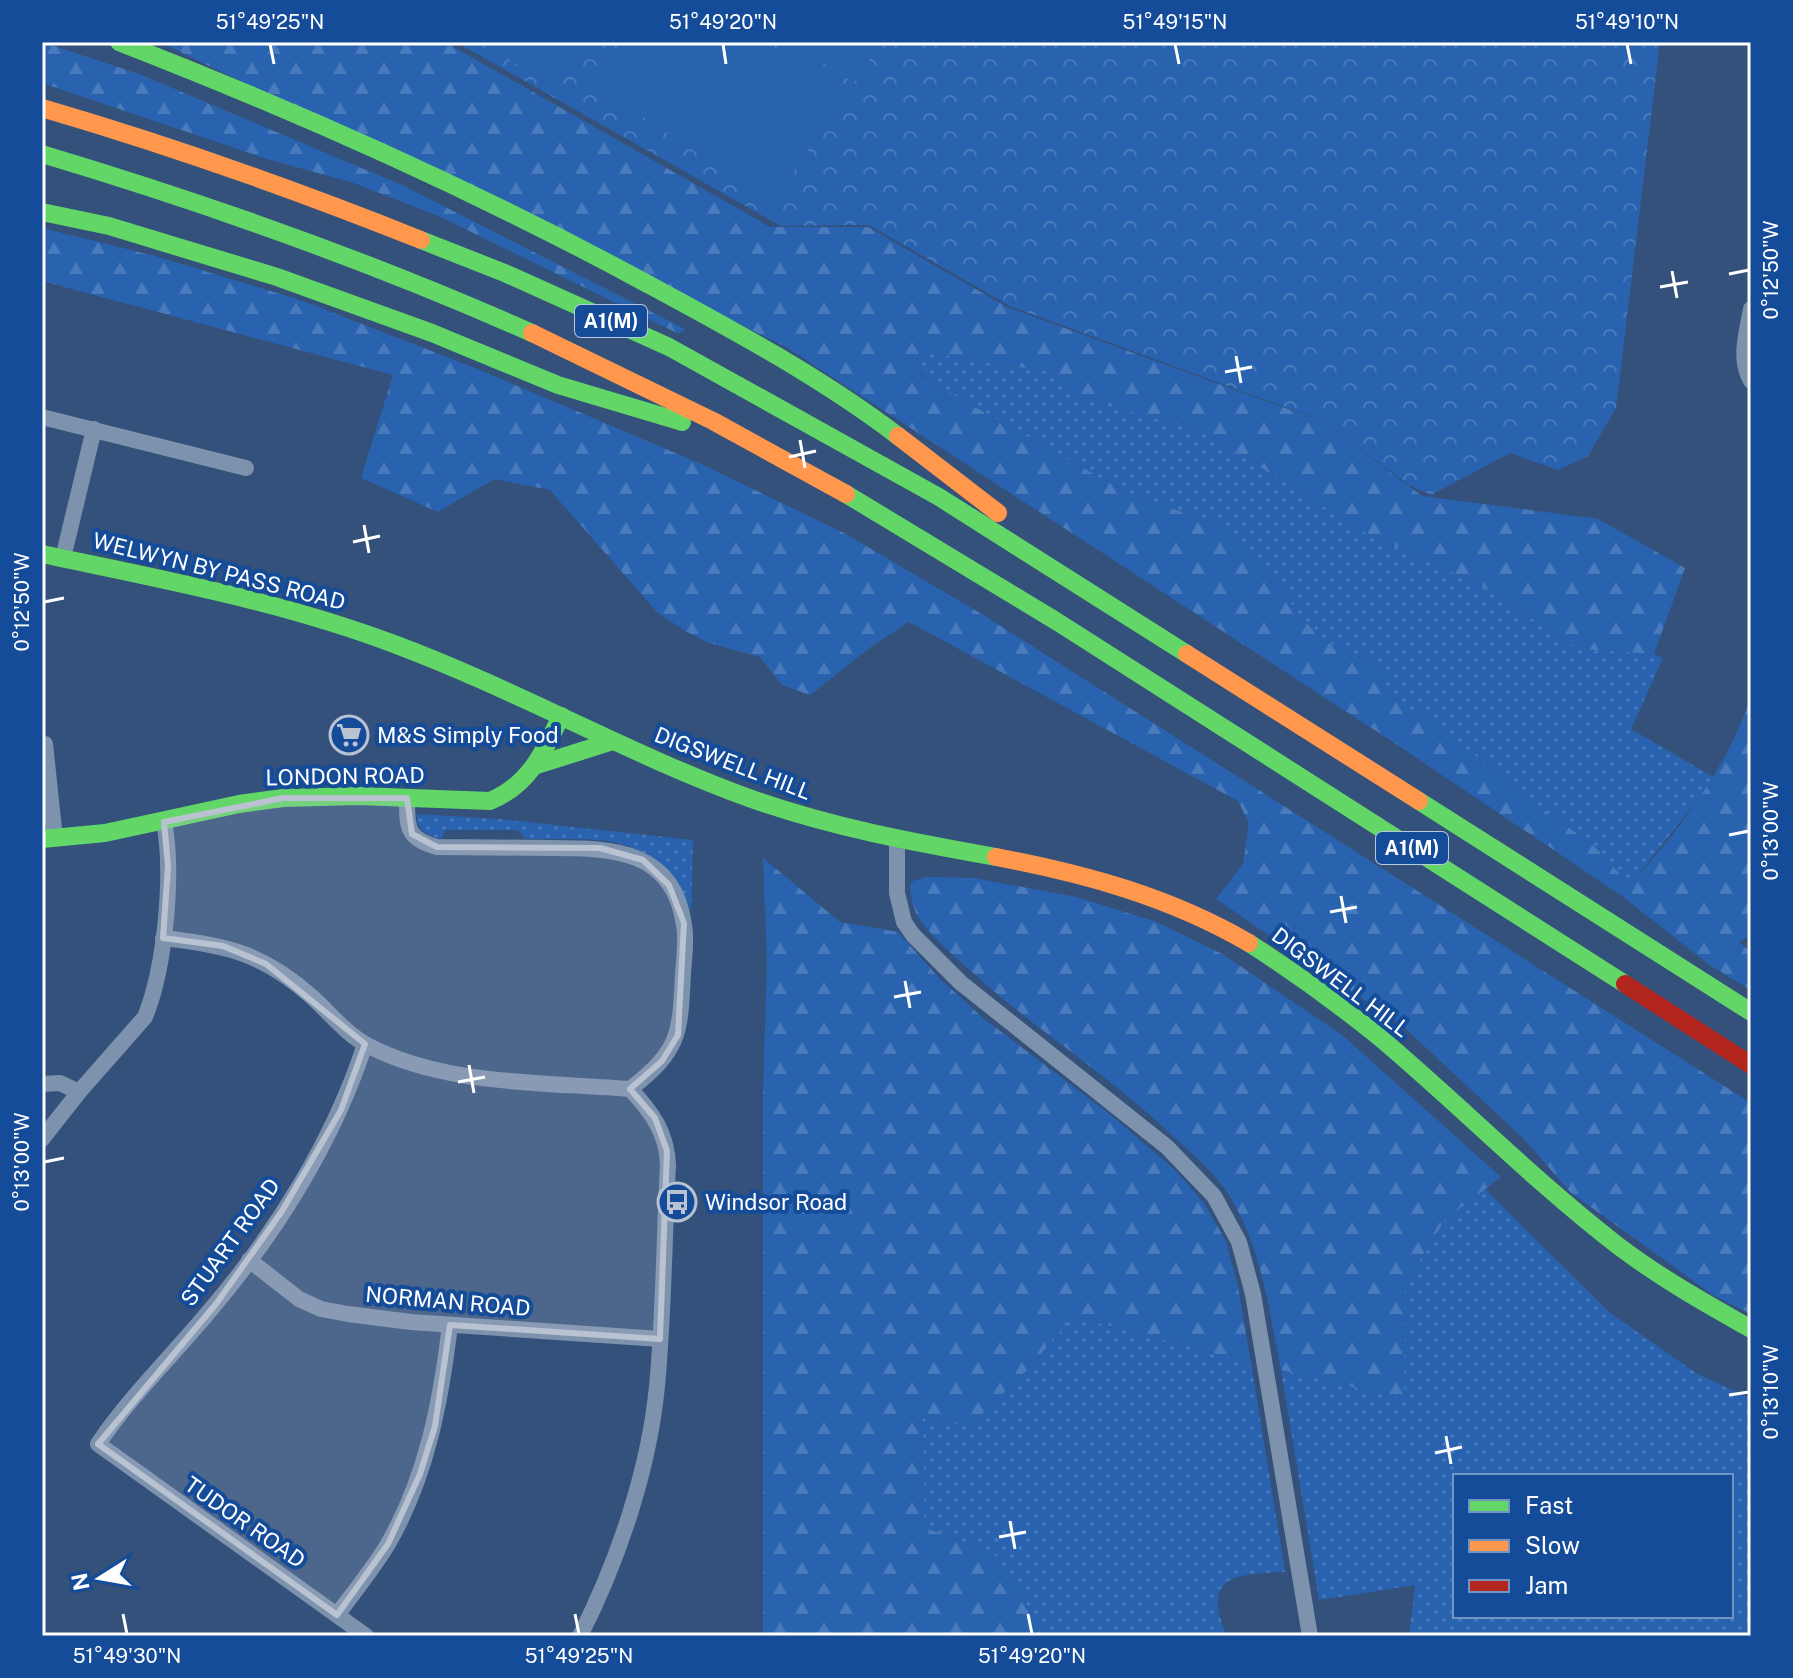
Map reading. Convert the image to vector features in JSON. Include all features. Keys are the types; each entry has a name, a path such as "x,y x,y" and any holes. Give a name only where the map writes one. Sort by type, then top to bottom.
{"main road":[{"name":"A1(M)","path":"119,42 342,132 578,246 745,336 835,391 889,429 1139,622"},
{"name":"A1(M)","path":"42,108 157,142 294,189 507,274 669,347 939,497 1751,1012"},
{"name":"A1(M)","path":"42,154 213,208 373,266 511,324 701,415 883,515 1122,662 1751,1065"},
{"name":"A1(M)","path":"42,212 109,226 277,277 432,333 558,385 753,443"},
{"name":"WELWYN BY PASS ROAD","path":"42,554 275,605 342,624 441,662 561,716"},
{"name":"DIGSWELL HILL","path":"561,716 703,781 758,801 897,840 1036,865 1122,886 1165,901 1249,943 1311,984 1394,1050 1601,1234 1660,1277 1751,1329"},
{"name":"LONDON ROAD","path":"49,839 105,833 239,804 283,798 330,796 490,801 513,791 537,765 561,716"},
{"path":"537,765 613,741"}],"street":[{"path":"1751,309 1744,353 1745,367 1751,381"},
{"path":"42,417 246,468"},
{"path":"63,558 94,429"},
{"path":"45,744 49,839"},
{"path":"407,798 409,829 427,845 600,848 626,852 643,860 669,885 684,923 678,1035 662,1061 630,1089"},
{"path":"42,1139 145,1017 151,1003 163,938 168,866 164,822"},
{"path":"897,840 897,893 904,922 913,935 961,983 1167,1147 1214,1196 1239,1242 1253,1294 1310,1636"},
{"path":"163,938 223,946 266,964 312,997 365,1044 455,1075 630,1089 655,1118 667,1151 657,1387 648,1440 626,1527 597,1603 580,1636"},
{"name":"STUART ROAD","path":"98,1444 123,1407 177,1350 249,1260 324,1142 341,1110 365,1044"},
{"path":"42,1084 60,1083 79,1092"},
{"name":"NORMAN ROAD","path":"249,1260 299,1299 321,1309 450,1325 660,1339"},
{"path":"337,1615 388,1544 420,1474 435,1426 450,1325"},
{"name":"TUDOR ROAD","path":"98,1444 366,1636"}],"highlighted area":[{"path":"283,798 407,798 412,834 437,847 600,848 643,860 669,885 684,923 678,1035 662,1061 630,1089 655,1118 667,1151 660,1339 450,1325 435,1426 420,1474 388,1544 337,1615 98,1444 216,1304 282,1211 341,1110 365,1044 266,964 223,946 163,938 168,866 164,822"}],"green space":[{"path":"42,42 139,74 404,186 685,329 679,334 443,218 354,183 267,159 42,83"},
{"path":"160,42 445,42 770,227 868,227 1007,307 1324,422 1422,496 1598,519 1685,568 1654,654 1579,649 1480,585 1363,531 1202,431 1074,397 1054,372 925,351 917,359 919,371 931,382 1131,495 1229,527 1319,638 1384,668 1386,686 1397,701 1409,711 1430,718 1526,798 1592,844 1630,885 1700,797 1729,748 1751,697 1751,936 1739,942 1751,952 1751,990 1711,966 1622,896 1390,740 786,347"},
{"path":"456,42 1660,42 1616,408 1588,456 1558,470 1510,453 1431,495 1409,485 1323,421 1010,306 869,225 781,226"},
{"path":"483,42 584,42 553,89"},
{"path":"629,42 766,42 845,95 772,204 599,87"},
{"path":"793,42 881,42 854,83"},
{"path":"42,228 155,256 303,301 475,368 699,463 844,533 985,616 1751,1103 1751,1314 1713,1295 1570,1192 1525,1140 1404,1027 1216,899 1243,864 1249,823 1238,801 909,622 872,646 810,695 782,685 760,657 709,643 657,612 550,490 494,479 438,512 361,478 393,375 42,281"},
{"path":"925,351 1054,372 1075,397 1202,431 1363,531 1480,585 1579,649 1654,654 1663,658 1631,729 1715,778 1630,885 1592,844 1526,798 1430,718 1409,711 1397,701 1386,686 1384,668 1319,638 1229,527 1131,495 931,382 916,368 919,354"},
{"path":"417,814 499,819 693,840 691,911 676,884 660,865 642,852 623,844 603,840 525,839 518,830 446,830 441,839 423,831"},
{"path":"763,858 840,922 898,932 938,977 983,1018 1112,1116 1174,1169 1204,1203 1226,1241 1238,1287 1251,1363 1073,1316 1027,1370 969,1427 923,1418 924,1527 998,1557 1037,1622 1041,1636 763,1636 763,1093 767,961"},
{"path":"926,877 974,878 1076,897 1157,922 1224,955 1342,1035 1501,1177 1445,1220 1405,1284 1404,1399 1281,1370 1257,1258 1240,1215 1224,1187 1151,1116 997,994 938,941 920,920 912,899 910,885"},
{"path":"1485,1189 1610,1313 1696,1373 1751,1399 1751,1636 1409,1636 1415,1585 1319,1600 1281,1370 1404,1398 1405,1284 1445,1220"},
{"path":"1072,1316 1251,1363 1285,1572 1238,1577 1221,1589 1218,1601 1227,1636 1041,1636 1037,1622 998,1557 924,1527 923,1418 969,1427 1027,1370"}],"traffic: fast":[{"path":"119,42 319,124 451,184 580,248 774,354 898,436"},
{"path":"42,154 290,236 532,333"},
{"path":"42,212 109,226 277,277 432,333 558,385 682,422"},
{"path":"421,240 507,274 669,347 939,497 1187,654"},
{"path":"846,494 1056,621 1625,984"},
{"path":"42,554 220,592 308,615 439,662 660,762 749,798 841,825 996,857"},
{"path":"42,839 105,833 239,804 283,798 359,796 490,801 525,777 561,716"},
{"path":"537,765 613,741"},
{"path":"1419,801 1751,1012"},
{"path":"1249,943 1378,1036 1617,1245 1666,1279 1751,1329"}],"traffic: slow":[{"path":"42,108 233,170 421,240"},
{"path":"532,333 713,421 846,494"},
{"path":"898,436 998,513"},
{"path":"1187,654 1419,801"},
{"path":"996,857 1127,889 1189,913 1249,943"}],"traffic: jam":[{"path":"1625,984 1751,1065"}],"place":[{"name":"M&S Simply Food","path":"349,735"},
{"name":"Windsor Road","path":"677,1202"}]}
